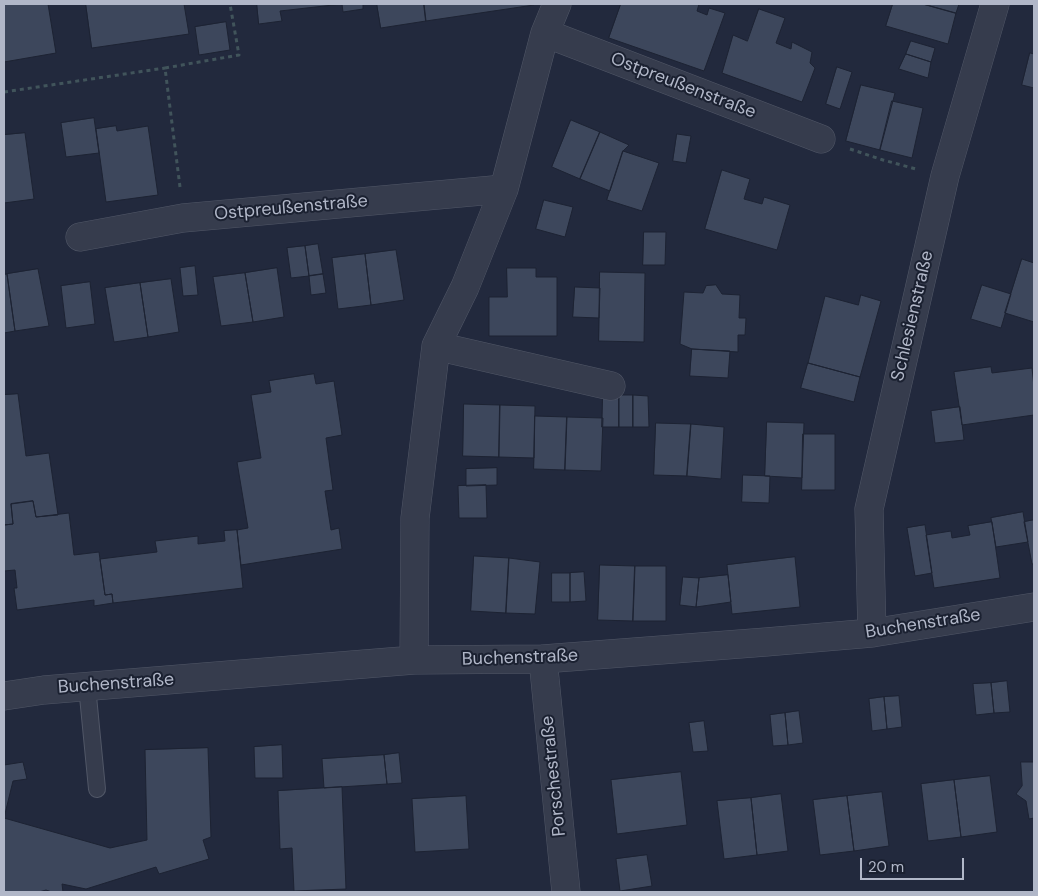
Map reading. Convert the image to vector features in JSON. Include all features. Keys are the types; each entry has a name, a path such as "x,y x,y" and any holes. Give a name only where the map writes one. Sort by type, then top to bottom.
{"street":[{"path":"414,660 415,518 436,346 465,287 504,189 545,33 557,4"},
{"name":"Schlesienstraße","path":"872,633 869,509 945,176 995,4"},
{"name":"Ostpreußenstraße","path":"545,33 821,139"},
{"name":"Ostpreußenstraße","path":"80,237 183,218 504,189"},
{"path":"436,346 611,386"},
{"name":"Buchenstraße","path":"4,696 87,686 414,660 543,659 872,633 1034,607"},
{"name":"Porschestraße","path":"543,659 566,892"}],"lane":[{"path":"87,686 97,789"}],"path":[{"path":"4,92 238,55 230,4"},
{"path":"165,68 183,218"},
{"path":"821,139 883,160 945,176"}],"building":[{"path":"4,4 48,4 56,53 4,62"},
{"path":"86,4 184,4 189,34 92,48"},
{"path":"257,4 342,4 280,11 282,21 259,24"},
{"path":"342,4 363,4 363,9 343,12"},
{"path":"377,4 424,4 426,21 381,28"},
{"path":"424,4 534,4 534,5 426,21"},
{"path":"621,4 699,4 697,11 707,15 709,8 725,13 704,71 609,38"},
{"path":"893,4 923,4 956,13 948,44 886,26"},
{"path":"923,4 959,4 956,13"},
{"path":"759,9 785,18 776,43 791,49 792,42 812,52 810,63 815,68 802,102 722,73 733,35 747,41"},
{"path":"226,22 230,50 199,55 195,27"},
{"path":"911,41 935,48 931,62 906,54"},
{"path":"1030,53 1034,54 1034,88 1022,85"},
{"path":"906,54 931,62 928,78 899,69"},
{"path":"837,67 852,72 840,109 826,104"},
{"path":"861,85 895,93 880,150 846,141"},
{"path":"892,101 923,108 912,158 880,150"},
{"path":"94,118 99,153 66,157 61,123"},
{"path":"571,120 600,132 580,179 552,167"},
{"path":"116,126 117,131 148,126 158,195 106,202 96,129"},
{"path":"600,132 629,145 623,151 610,191 580,179"},
{"path":"25,133 34,199 4,203 4,135"},
{"path":"677,134 691,136 686,163 673,161"},
{"path":"623,151 659,163 642,211 607,200"},
{"path":"722,170 750,179 744,199 762,204 764,197 790,205 777,250 705,229"},
{"path":"544,200 573,207 565,237 536,229"},
{"path":"644,232 666,232 665,265 643,265"},
{"path":"318,244 323,274 309,276 305,246"},
{"path":"305,246 309,276 291,278 287,248"},
{"path":"396,250 404,300 371,305 365,254"},
{"path":"365,254 371,305 338,309 332,258"},
{"path":"1022,259 1034,263 1034,322 1005,313"},
{"path":"195,266 198,295 183,296 180,268"},
{"path":"277,268 284,317 253,322 245,273"},
{"path":"507,268 536,268 536,277 557,277 557,336 489,336 489,297 507,297"},
{"path":"38,269 49,326 15,331 7,274"},
{"path":"600,272 645,273 644,342 599,341"},
{"path":"245,273 253,322 221,326 213,277"},
{"path":"7,274 15,331 4,333 4,275"},
{"path":"323,274 326,293 311,295 309,276"},
{"path":"171,279 179,332 148,337 140,283"},
{"path":"90,282 95,324 66,328 61,286"},
{"path":"140,283 148,337 114,342 105,288"},
{"path":"716,285 722,294 740,295 739,318 746,318 745,335 738,335 738,352 692,349 680,344 684,292 703,293 706,286"},
{"path":"982,285 1011,294 1001,328 971,319"},
{"path":"575,287 600,288 599,318 573,317"},
{"path":"861,295 881,301 860,377 808,363 825,296 858,305"},
{"path":"692,349 730,351 728,378 690,376"},
{"path":"808,363 860,377 854,402 801,388"},
{"path":"991,367 992,373 1032,368 1034,415 962,425 954,372"},
{"path":"314,374 316,384 334,381 342,435 326,438 333,490 325,491 331,530 339,528 342,549 241,565 237,530 248,528 237,462 261,458 251,395 271,392 269,381"},
{"path":"18,394 26,456 49,453 58,515 36,517 33,501 11,504 13,524 4,525 4,395"},
{"path":"603,395 619,395 619,427 602,427"},
{"path":"619,395 633,395 633,427 619,427"},
{"path":"633,395 648,396 649,427 633,427"},
{"path":"464,404 500,405 499,457 463,456"},
{"path":"500,405 535,406 534,458 499,457"},
{"path":"960,407 964,440 935,443 931,411"},
{"path":"535,416 567,417 565,470 534,469"},
{"path":"567,417 603,418 601,471 565,470"},
{"path":"767,422 804,423 802,478 765,476"},
{"path":"656,423 691,424 687,476 654,475"},
{"path":"691,424 724,427 721,479 687,476"},
{"path":"803,434 835,434 835,490 802,490"},
{"path":"497,468 497,485 466,486 466,469"},
{"path":"743,475 770,476 769,503 742,502"},
{"path":"486,485 487,518 459,518 458,486"},
{"path":"33,501 36,517 69,513 74,555 99,552 105,595 112,594 113,603 94,606 94,600 17,610 14,588 17,588 15,570 4,571 4,525 13,524 11,504"},
{"path":"1023,512 1028,542 996,547 991,518"},
{"path":"1034,520 1034,564 1032,564 1024,522"},
{"path":"992,522 1000,578 934,588 926,535 951,531 952,538 970,535 968,526"},
{"path":"925,525 932,573 915,576 907,528"},
{"path":"237,530 243,588 113,603 112,594 105,595 100,559 157,552 155,541 198,536 198,544 225,541 224,531"},
{"path":"474,556 509,558 506,613 471,611"},
{"path":"795,557 800,607 732,614 727,565"},
{"path":"509,558 540,562 535,614 506,613"},
{"path":"600,565 635,566 633,621 598,620"},
{"path":"635,566 666,566 666,621 633,621"},
{"path":"584,572 586,601 570,602 570,573"},
{"path":"552,573 570,573 570,602 552,602"},
{"path":"728,575 731,602 696,607 699,578"},
{"path":"683,577 699,578 696,607 680,605"},
{"path":"1007,681 1010,712 994,713 991,683"},
{"path":"991,683 994,713 976,715 973,684"},
{"path":"899,696 902,727 887,729 884,697"},
{"path":"884,697 887,729 872,731 869,699"},
{"path":"799,711 803,743 788,745 785,713"},
{"path":"785,713 788,745 773,746 770,715"},
{"path":"704,721 708,751 693,752 689,723"},
{"path":"282,745 283,778 255,778 254,747"},
{"path":"208,748 211,837 203,840 209,859 159,874 156,867 86,889 62,884 63,892 46,890 39,892 4,892 4,818 110,848 147,840 145,750"},
{"path":"399,753 402,783 387,784 384,755"},
{"path":"384,755 387,784 324,788 322,759"},
{"path":"23,762 27,779 13,781 4,818 4,765"},
{"path":"1021,762 1034,762 1034,818 1029,819 1026,801 1016,794 1022,786"},
{"path":"681,772 687,825 617,834 611,780"},
{"path":"990,776 997,832 961,837 954,780"},
{"path":"954,780 961,837 928,841 921,784"},
{"path":"342,787 346,889 294,891 292,848 280,849 278,791"},
{"path":"882,792 889,846 854,851 847,796"},
{"path":"781,794 788,851 757,855 751,798"},
{"path":"466,796 469,849 415,852 412,799"},
{"path":"847,796 854,851 820,855 813,800"},
{"path":"751,798 757,855 724,859 717,801"},
{"path":"647,855 652,886 620,891 616,859"}]}
